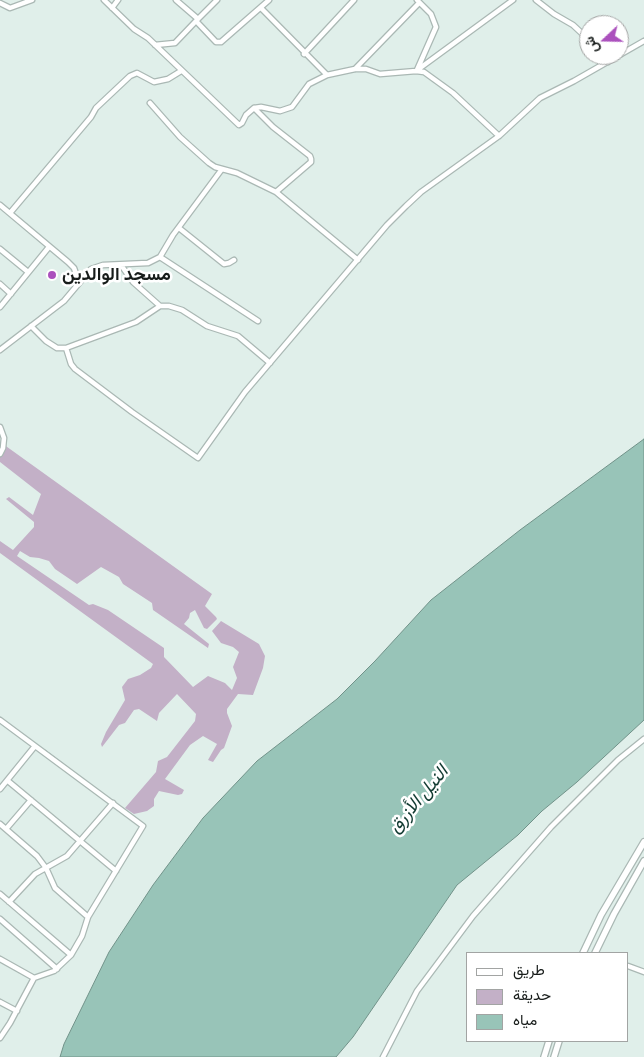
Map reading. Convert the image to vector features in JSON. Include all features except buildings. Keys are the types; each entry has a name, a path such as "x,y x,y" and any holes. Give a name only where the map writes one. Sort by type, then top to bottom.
{"main road":[{"path":"583,952 604,910 644,842"},
{"path":"597,952 620,902 644,861"},
{"path":"612,897 616,902 620,902"},
{"path":"604,910 614,914"},
{"path":"544,1057 549,1042"},
{"path":"554,1057 559,1042"}],"street":[{"path":"0,3 10,8 32,0"},
{"path":"104,0 134,29 155,45 237,124 242,124 246,115 254,108 261,107 280,111 287,109 296,103 309,84 326,75 354,69 366,69 380,74 416,71 429,75 453,93 499,136"},
{"path":"112,8 118,0"},
{"path":"176,0 219,43 269,0"},
{"path":"155,45 174,43 217,0"},
{"path":"304,54 354,0"},
{"path":"416,71 513,0"},
{"path":"536,0 579,31"},
{"path":"354,69 418,1 430,14 436,27 416,71"},
{"path":"260,8 326,75"},
{"path":"629,50 644,42"},
{"path":"66,348 71,364 76,369 132,412 198,458 218,428 270,363 387,225 416,197 499,136 540,98 602,65"},
{"path":"10,213 91,117 96,108 130,76 137,73 154,82 168,79 181,71"},
{"path":"150,103 180,137 215,167 237,173 276,192 358,260"},
{"path":"254,108 273,127 310,156 311,159 311,162 276,192"},
{"path":"0,350 64,301 78,282 96,266 148,263 160,257 178,228 222,169"},
{"path":"0,205 74,268 78,282"},
{"path":"178,228 224,264 229,264 234,260"},
{"path":"0,308 49,247"},
{"path":"0,249 28,272"},
{"path":"160,257 258,321"},
{"path":"121,265 133,282 160,306 180,308 201,323 238,336 270,363"},
{"path":"0,284 11,294"},
{"path":"31,326 56,348 66,348 136,322 160,306"},
{"path":"0,427 4,438 0,454"},
{"path":"0,720 143,826 88,917 82,936 71,954 57,969 34,978 0,1038"},
{"path":"0,729 5,724"},
{"path":"383,1057 417,991 473,916 551,827 618,760 644,739"},
{"path":"1,785 8,780 35,746"},
{"path":"8,780 116,871"},
{"path":"6,829 31,800"},
{"path":"9,902 31,878 67,856 113,803"},
{"path":"0,824 37,856 46,868 55,888 88,917"},
{"path":"0,894 71,954"},
{"path":"0,918 57,969"},
{"path":"0,959 34,978"},
{"path":"629,966 644,972"},
{"path":"0,1002 17,1011"}],"green space":[{"path":"3,444 212,594 205,606 217,619 207,629 204,628 195,610 190,613 189,618 184,624 209,644 208,648 153,610 152,603 123,584 119,577 101,567 77,584 55,569 49,561 30,557 20,551 17,556 89,605 93,604 108,610 164,648 164,657 193,687 208,676 225,683 232,690 237,678 233,667 239,652 233,647 221,643 212,631 221,621 259,644 265,656 263,668 253,695 238,694 227,709 232,726 224,748 213,762 208,760 217,744 203,736 190,745 165,779 184,790 182,794 178,795 159,791 154,799 154,806 147,811 134,814 125,808 156,772 158,761 167,757 195,721 196,714 177,694 159,713 157,721 139,709 134,710 125,723 119,725 102,747 101,744 106,732 125,700 122,687 128,679 140,675 151,668 153,664 0,553 0,541 13,550 34,527 34,522 6,499 9,497 33,515 41,494 0,462 0,450"}],"water":[{"name":"النيل الأزرق","path":"644,439 644,720 577,782 542,811 518,835 457,885 353,1037 336,1057 60,1057 64,1044 109,952 153,885 203,818 257,761 337,699 431,600 520,530"}],"waterway":[{"path":"45,750 114,802"}],"place":[{"name":"مسجد الوالدين","path":"52,275"}]}
